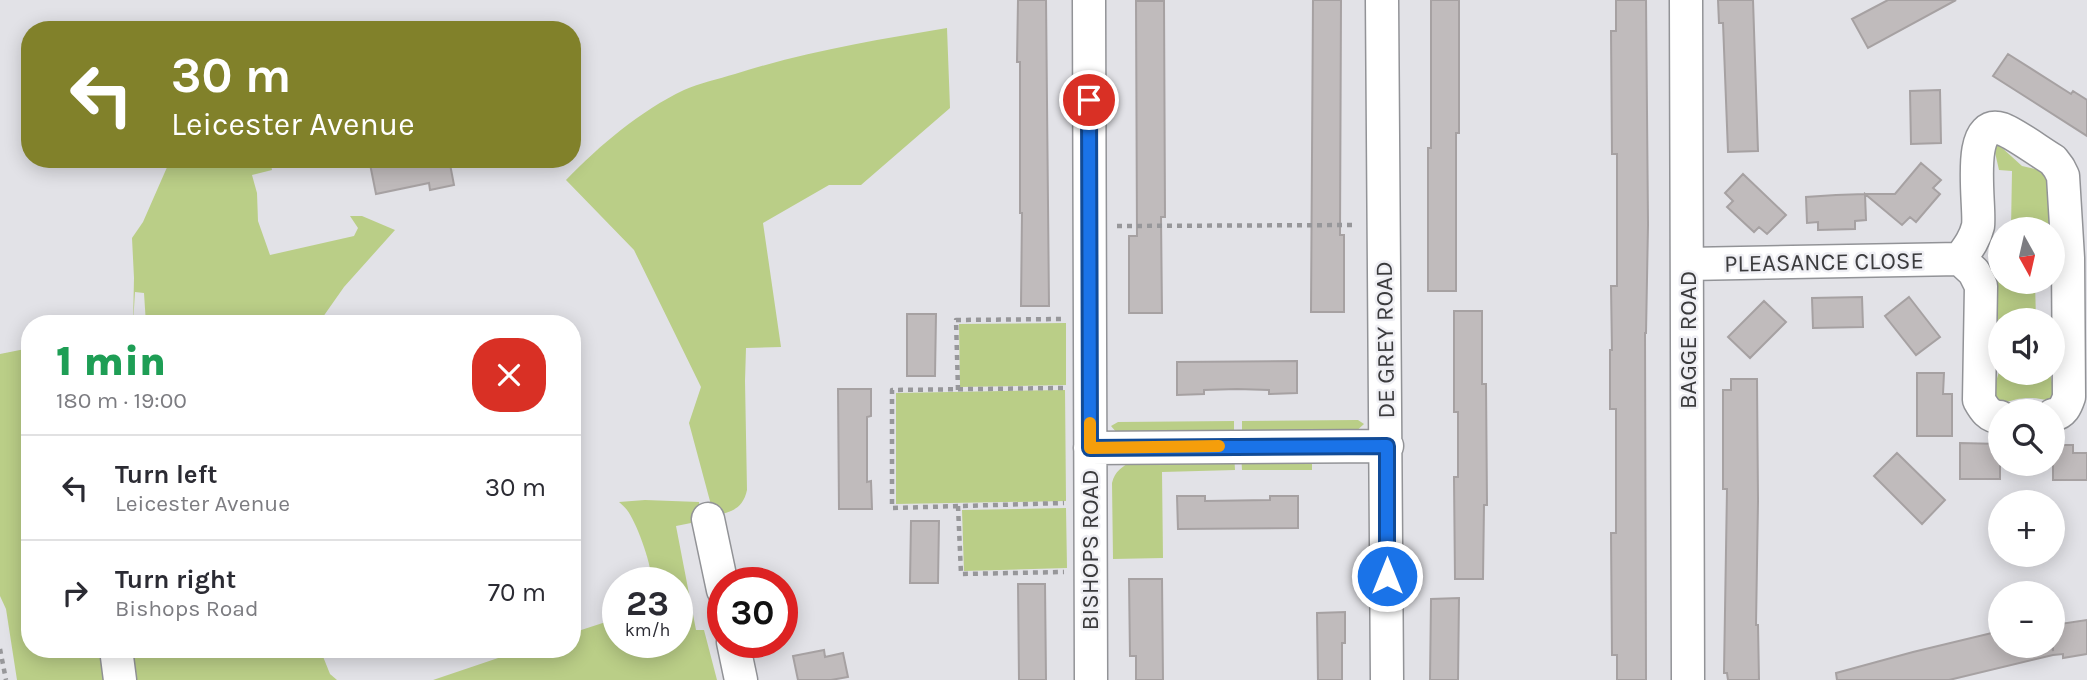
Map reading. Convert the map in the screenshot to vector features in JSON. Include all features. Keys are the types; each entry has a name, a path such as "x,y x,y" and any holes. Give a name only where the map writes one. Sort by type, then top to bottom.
{"street":[{"name":"BISHOPS ROAD","path":"1089,0 1091,680"},
{"name":"DE GREY ROAD","path":"1382,0 1387,680"},
{"name":"BAGGE ROAD","path":"1686,0 1688,680"},
{"name":"PLEASANCE CLOSE","path":"1960,259 1973,242 1978,224 1978,147 1983,134 1990,129 2001,128 2053,160 2063,176 2069,397 2065,408"},
{"name":"PLEASANCE CLOSE","path":"1688,264 1960,259 1974,272 1981,286 1979,400 1984,411 1988,413"},
{"path":"1090,448 1387,446"},
{"path":"708,519 718,567"},
{"path":"117,658 121,680"},
{"path":"736,658 741,680"}],"path":[{"path":"1088,226 1383,225"},
{"path":"958,390 956,320 1089,319"},
{"path":"1089,388 892,390 892,508 1089,503"},
{"path":"958,506 961,573 1090,572"},
{"path":"0,649 6,680"}],"green space":[{"path":"947,28 950,108 861,185 829,185 763,223 781,347 746,348 747,490 739,506 714,516 689,423 701,387 634,250 566,180 636,118 668,98 690,88 761,66 866,42"},
{"path":"2000,146 2022,166 2048,172 2049,217 2011,217 2012,171 1999,170 1994,148"},
{"path":"167,168 272,168 252,175 257,193 258,221 270,255 354,236 358,228 350,216 362,216 395,230 344,287 324,315 145,315 144,293 135,292 133,315 132,238 143,222"},
{"path":"1997,294 2035,294 2036,308 1998,308"},
{"path":"1066,323 1066,385 960,387 959,324"},
{"path":"21,350 21,658 113,658 115,680 17,680 6,609 0,596 0,354"},
{"path":"1995,385 2052,385 2055,397 1996,399 1992,394"},
{"path":"1065,390 1066,501 896,504 896,393"},
{"path":"1358,420 1364,424 1353,434 1242,439 1242,421"},
{"path":"1234,421 1234,439 1117,433 1111,426 1118,422"},
{"path":"1312,450 1312,470 1242,470 1241,452"},
{"path":"1234,452 1235,470 1162,472 1163,558 1113,559 1112,483 1119,470 1132,461"},
{"path":"619,502 699,502 701,521 676,526 684,567 650,567 639,534 626,509"},
{"path":"1066,508 1067,568 964,571 962,510"},
{"path":"693,614 696,630 704,630 707,658 711,658 717,680 433,680 498,658 581,658 581,630 602,623 602,658 693,658"},
{"path":"123,658 324,658 330,674 337,680 127,680"}],"building":[{"path":"1018,0 1046,0 1049,306 1021,306"},
{"path":"1313,0 1341,0 1340,235 1344,235 1344,312 1311,312"},
{"path":"1431,0 1459,0 1456,291 1428,291"},
{"path":"1616,0 1646,0 1646,680 1617,680 1617,655 1612,655 1611,533 1616,533 1616,409 1610,409 1610,350 1611,286 1617,286 1617,154 1612,154 1611,31 1616,31"},
{"path":"1718,0 1753,0 1758,151 1728,152 1723,23 1719,23"},
{"path":"1888,0 1956,0 1868,48 1852,19"},
{"path":"1136,1 1164,1 1165,217 1161,217 1162,313 1129,313 1129,236 1137,236"},
{"path":"2008,54 2071,94 2073,91 2087,100 2087,136 1993,76"},
{"path":"1940,90 1941,143 1911,144 1910,91"},
{"path":"1921,163 1941,180 1933,188 1940,194 1916,222 1910,217 1902,225 1865,194 1895,194"},
{"path":"371,168 451,168 454,185 430,190 429,183 376,194"},
{"path":"1743,174 1786,215 1767,234 1759,227 1754,232 1727,207 1733,201 1725,193"},
{"path":"1865,194 1866,220 1855,221 1855,229 1818,230 1818,222 1807,223 1806,197"},
{"path":"1862,297 1863,327 1813,328 1812,298"},
{"path":"1909,297 1940,337 1916,355 1885,316"},
{"path":"1764,301 1786,322 1750,358 1728,337"},
{"path":"1454,311 1482,311 1482,384 1486,384 1487,505 1484,505 1483,579 1455,579 1454,477 1458,477 1458,412 1454,412"},
{"path":"907,314 936,314 935,376 907,376"},
{"path":"1297,361 1297,393 1269,394 1269,390 1237,389 1204,390 1204,394 1177,395 1177,362"},
{"path":"1917,373 1944,373 1943,394 1952,394 1952,436 1917,436"},
{"path":"1731,379 1757,379 1756,625 1759,680 1728,680 1727,673 1724,673 1727,489 1723,489 1723,390 1731,390"},
{"path":"838,389 871,389 871,416 867,417 867,482 871,481 872,509 839,509"},
{"path":"1960,443 1988,444 1988,476 2000,476 2000,479 1960,479"},
{"path":"2065,445 2073,445 2073,453 2087,453 2087,480 2053,480 2053,476 2065,476"},
{"path":"1897,453 1945,500 1922,524 1874,476"},
{"path":"1177,496 1205,496 1205,501 1270,500 1270,496 1298,496 1298,528 1178,529"},
{"path":"911,521 939,521 938,583 910,583"},
{"path":"1129,579 1162,579 1163,680 1136,680 1136,656 1130,656"},
{"path":"1018,584 1045,584 1046,680 1019,680"},
{"path":"1459,598 1458,680 1430,680 1431,599"},
{"path":"1345,612 1342,680 1318,680 1317,613"},
{"path":"2087,620 2087,654 2065,658 2065,623"},
{"path":"1988,634 1988,658 2041,658 1949,680 1837,680 1836,673"},
{"path":"824,650 825,657 843,653 848,677 798,680 793,658 798,658 798,655"}],"slow traffic":[{"path":"1090,423 1090,448 1219,446"}],"route":[{"path":"1089,100 1090,448 1387,446 1387,576"}]}
